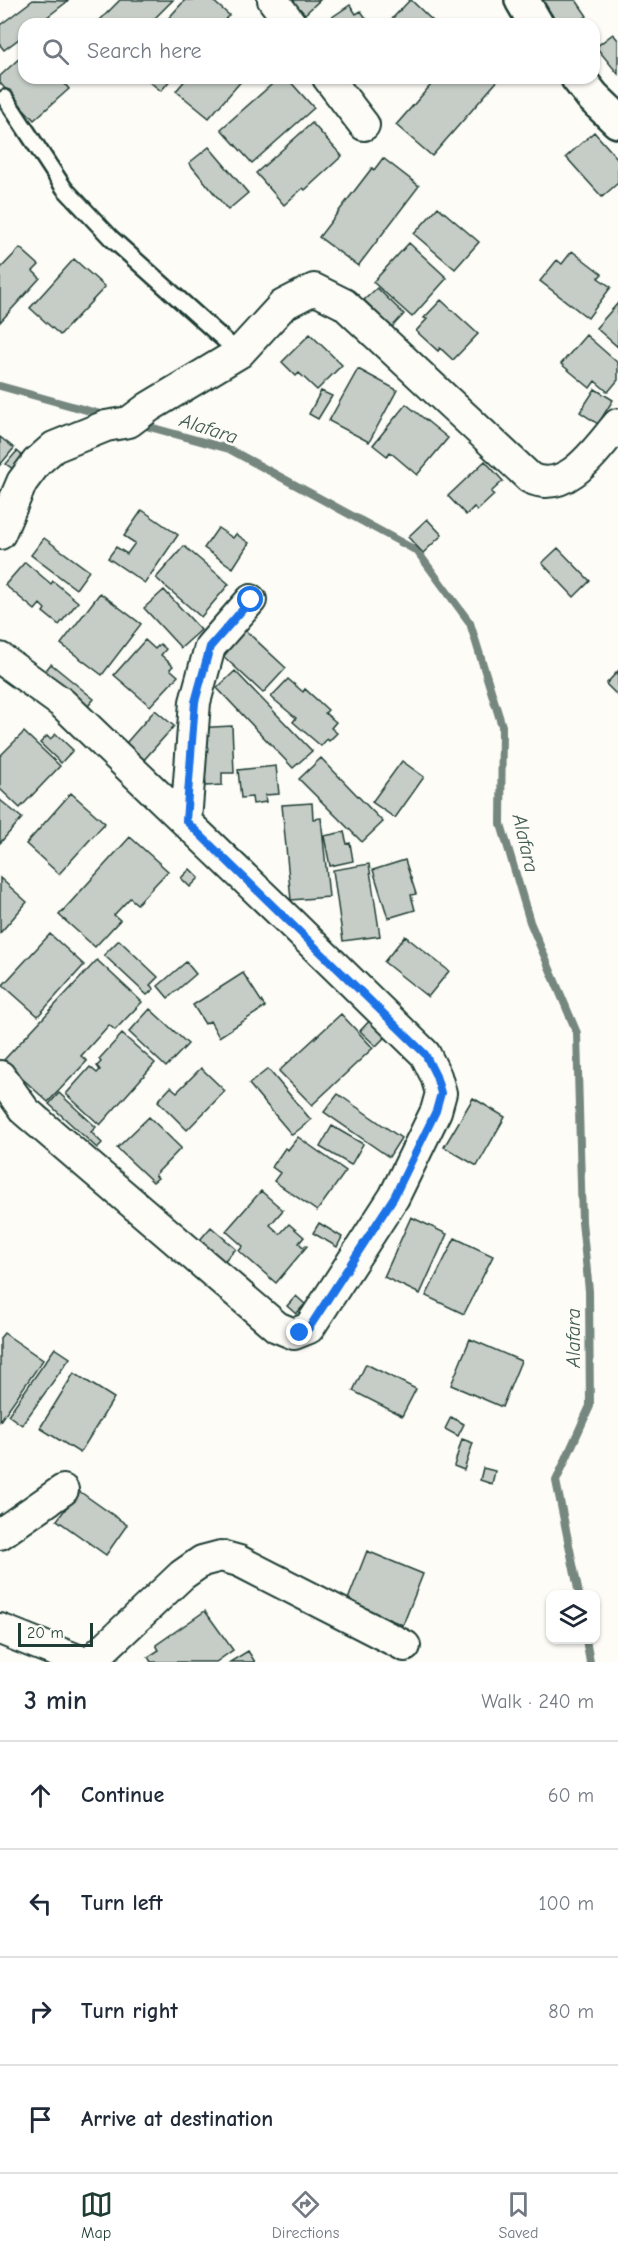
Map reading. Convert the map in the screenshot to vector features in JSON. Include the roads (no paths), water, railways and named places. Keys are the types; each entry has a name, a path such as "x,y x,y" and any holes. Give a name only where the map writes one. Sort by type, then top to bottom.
{"street":[{"path":"273,0 286,18"},
{"path":"522,0 532,18"},
{"path":"332,84 363,125"},
{"path":"583,84 618,121"},
{"path":"0,534 22,482 37,462 54,447 106,426 129,422 149,407 239,353 283,305 314,289 344,304 530,478 541,484 553,482 584,464 618,423"},
{"path":"186,821 195,702 210,647 251,600"},
{"path":"0,658 62,703 425,1054 436,1076 441,1093 436,1111 394,1197 309,1328 294,1334 277,1327 25,1111 0,1076"},
{"path":"0,1534 63,1490"},
{"path":"90,1662 182,1575 202,1561 221,1556 239,1561 405,1646"},
{"path":"0,1629 83,1662"}],"lane":[{"path":"5,98 64,188 111,238 239,353"}],"waterway":[{"name":"Alafara","path":"0,386 104,415"},
{"name":"Alafara","path":"139,424 229,449 417,551 470,623 502,726 501,824 530,922 577,1033 582,1222 589,1291 590,1406 556,1481 578,1590"},
{"name":"Alafara","path":"587,1644 590,1662"}]}
